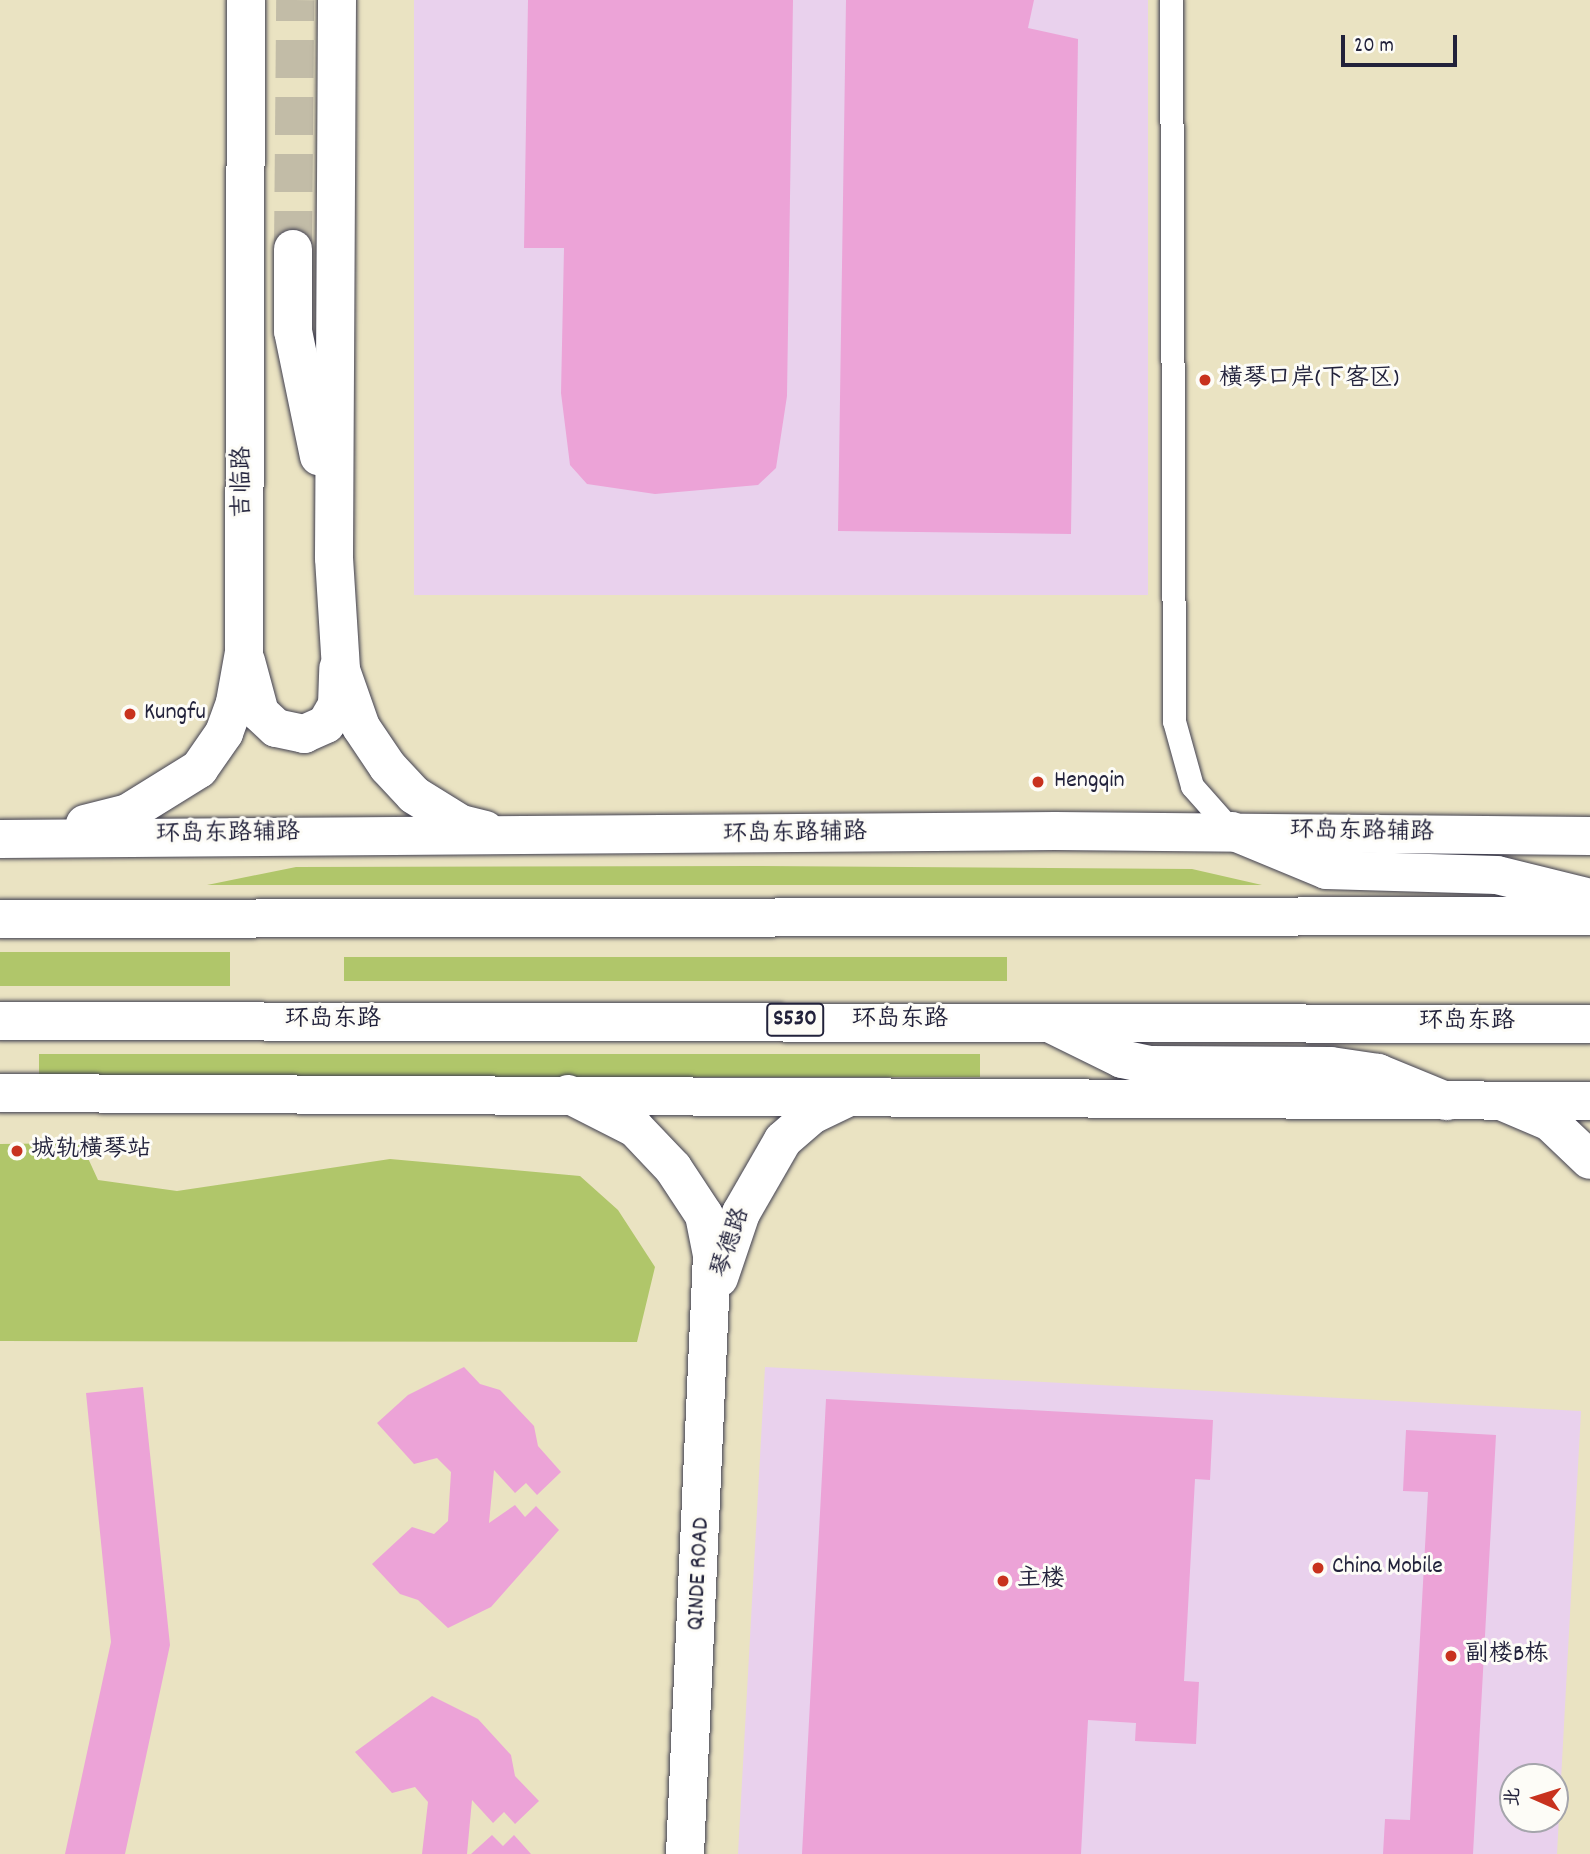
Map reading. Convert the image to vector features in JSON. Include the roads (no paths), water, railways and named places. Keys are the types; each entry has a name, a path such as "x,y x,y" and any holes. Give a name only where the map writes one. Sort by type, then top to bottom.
{"main road":[{"name":"吉临路","path":"15,839 128,813 199,769 224,733 244,652 246,0"},
{"path":"244,652 260,713 276,728 304,734 326,724 337,705 339,654 334,558 337,0"},
{"path":"293,248 293,331 334,558"},
{"path":"339,654 361,727 414,795 461,824 528,839"},
{"path":"1232,831 1325,870 1497,875 1590,898"},
{"name":"环岛东路辅路","path":"15,839 285,833 528,839 1232,831 1590,836"},
{"path":"0,919 1590,916"},
{"name":"环岛东路","path":"0,1021 1590,1024"},
{"path":"1045,1021 1122,1059 1151,1065 1331,1066 1378,1073 1446,1101"},
{"path":"0,1093 1590,1101"},
{"name":"琴德路","path":"568,1094 635,1128 673,1168 704,1215 714,1294"},
{"name":"琴德路","path":"714,1294 760,1172 812,1115 849,1097"},
{"path":"1501,1101 1550,1122 1590,1160"},
{"name":"QINDE ROAD","path":"685,1854 714,1294"}],"lane":[{"path":"1171,0 1174,721 1192,786 1232,831"}],"tunnel":[{"path":"293,249 295,0"}],"place":[{"name":"横琴口岸(下客区)","path":"1205,380"},
{"name":"Kungfu","path":"130,714"},
{"name":"Hengqin","path":"1038,782"},
{"name":"城轨横琴站","path":"17,1151"},
{"name":"China Mobile","path":"1318,1568"},
{"name":"主楼","path":"1003,1581"},
{"name":"副楼B栋","path":"1451,1656"}]}
